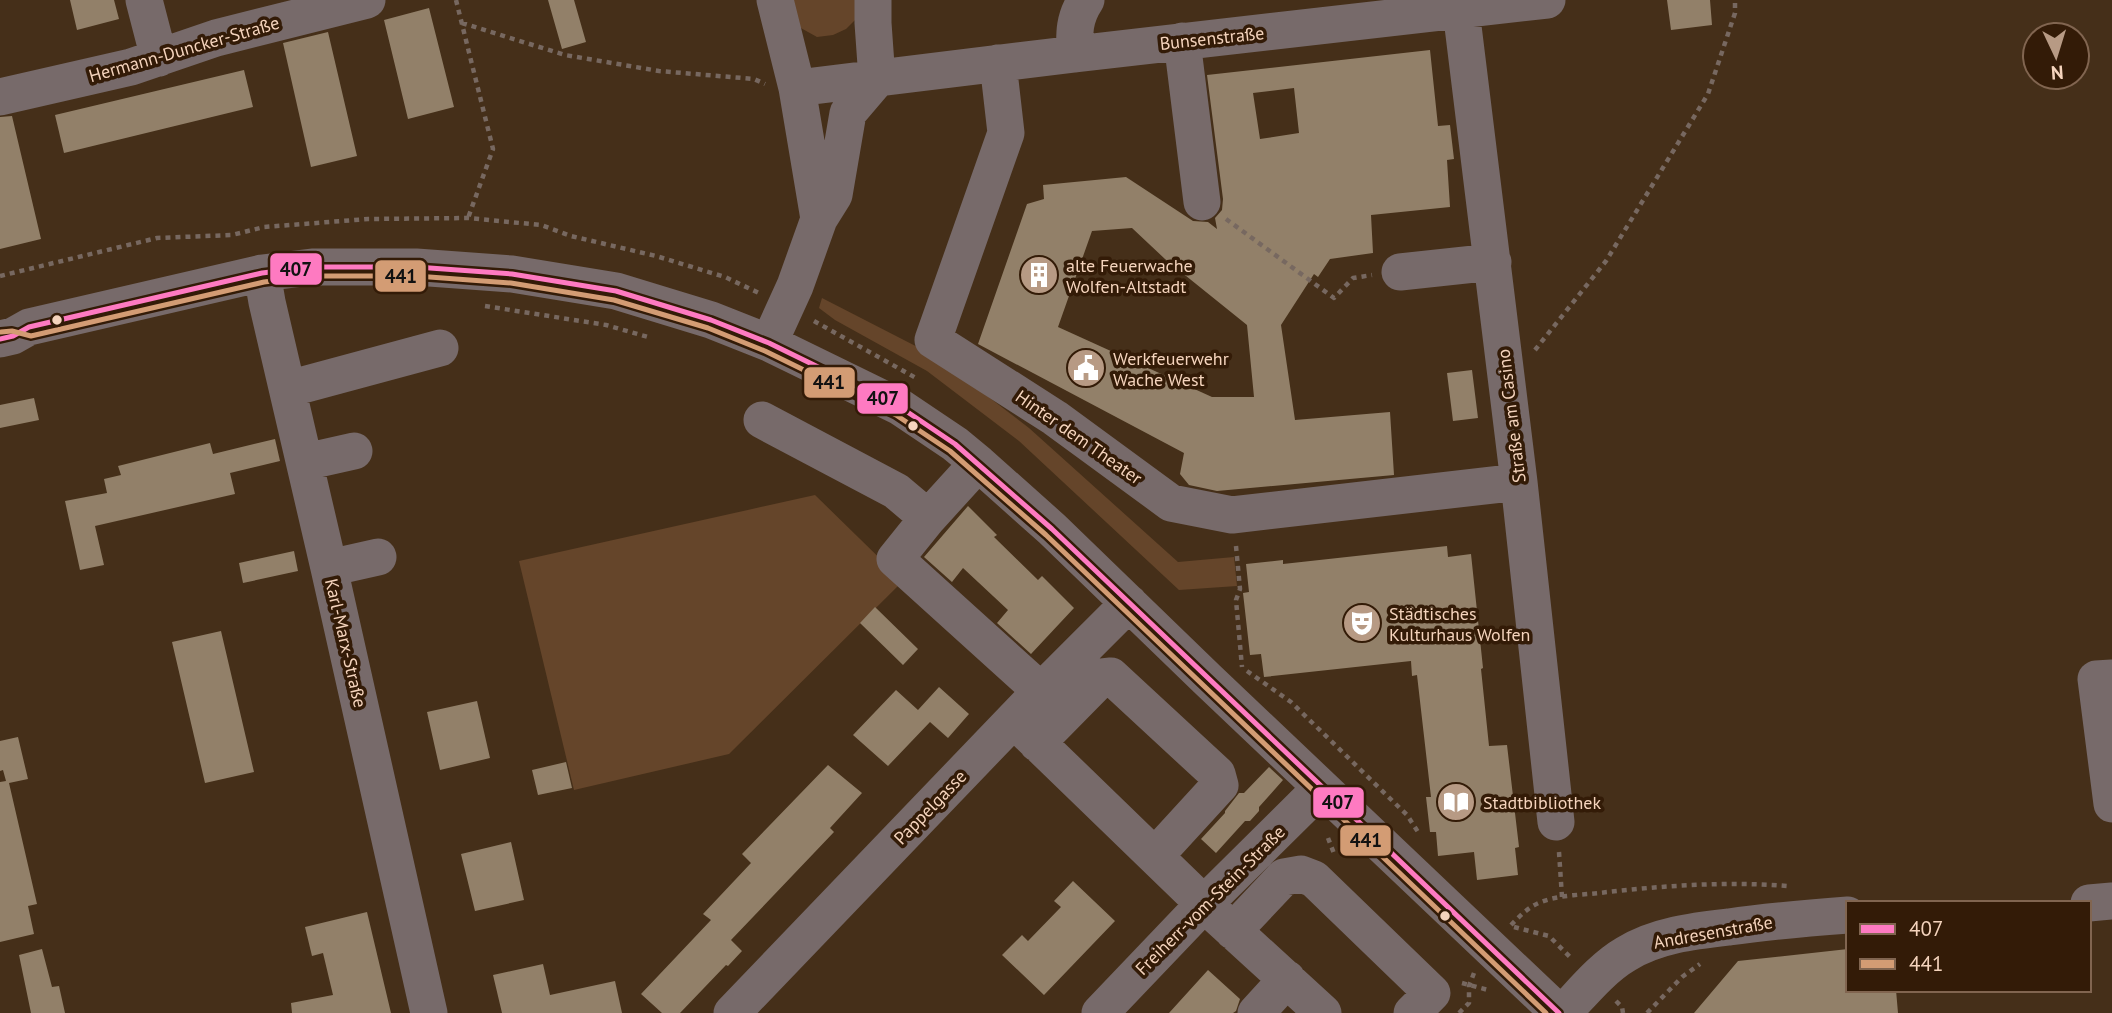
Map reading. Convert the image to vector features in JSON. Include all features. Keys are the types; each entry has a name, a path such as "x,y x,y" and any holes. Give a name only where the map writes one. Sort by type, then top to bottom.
{"street":[{"path":"144,0 159,58"},
{"name":"Hermann-Duncker-Straße","path":"0,97 131,67 216,38 367,0"},
{"path":"775,0 798,92 819,219"},
{"path":"769,343 796,286 819,219 834,195 848,113 877,79 873,0"},
{"path":"1075,54 1074,25 1086,0"},
{"name":"Bunsenstraße","path":"798,92 998,63 1535,1"},
{"name":"Straße am Casino","path":"1461,10 1493,262 1519,352 1519,482 1556,822"},
{"path":"1182,41 1202,202"},
{"name":"Hinter dem Theater","path":"998,63 1006,133 933,340 1055,418 1171,503 1233,515 1519,482"},
{"path":"1400,272 1493,262"},
{"path":"10,330 262,273 312,267 416,267 512,274 616,291 711,320 769,343 900,407 978,463 1052,529 1321,788 1561,1013"},
{"name":"Karl-Marx-Straße","path":"262,273 429,1013"},
{"path":"288,389 440,348"},
{"path":"762,420 896,491 928,518"},
{"path":"305,462 354,451"},
{"path":"978,463 895,559 1041,691"},
{"path":"329,568 378,557"},
{"name":"Pappelgasse","path":"732,1013 1026,731 1041,691 1129,603"},
{"path":"1155,856 1220,785 1217,774 1111,676 1102,677 1026,731 1204,904 1323,1013"},
{"path":"2112,678 2096,679 2112,804"},
{"name":"Freiherr-vom-Stein-Straße","path":"1100,1013 1204,904 1321,788"},
{"path":"1234,931 1284,877 1301,874 1314,879 1432,993 1412,1013"},
{"path":"2091,903 2112,901"},
{"name":"Andresenstraße","path":"1561,1013 1611,964 1643,944 1669,936 1769,921 1846,915"},
{"path":"1256,1013 1287,979"}],"path":[{"path":"456,0 494,149 468,218"},
{"path":"1519,352 1606,261 1708,94 1735,13 1735,0"},
{"path":"462,23 565,55 659,71 754,79 798,92"},
{"path":"1202,202 1334,298 1353,278 1400,272"},
{"path":"480,306 606,325 658,339"},
{"path":"1233,515 1240,589 1236,600 1242,667"},
{"path":"1556,822 1562,897"},
{"path":"1459,1013 1469,1003 1469,986 1475,971 1510,926 1528,909 1542,902 1562,897 1652,887 1766,884 1793,887"},
{"path":"1647,1013 1682,976 1703,963"}],"shaded area":[{"path":"791,0 862,0 858,17 846,29 833,35 817,37 799,27"},
{"path":"822,298 935,356 1029,428 1178,562 1234,557 1237,586 1179,590 1019,441 927,371 835,320 819,308"},
{"path":"815,495 903,581 729,754 574,790 519,561"}],"building":[{"path":"70,0 114,0 119,19 77,30"},
{"path":"548,0 574,0 586,42 562,49"},
{"path":"1667,0 1710,0 1712,25 1671,30"},
{"path":"429,8 454,107 408,119 384,20"},
{"path":"328,32 357,156 311,167 283,43"},
{"path":"1430,50 1438,126 1450,125 1454,159 1447,160 1450,207 1371,215 1373,253 1330,259 1318,277 1314,274 1281,325 1295,420 1390,412 1394,475 1217,491 1189,485 1180,474 1184,453 978,344 1027,204 1044,199 1043,185 1126,177 1193,221 1208,222 1217,229 1215,218 1222,210 1223,199 1207,75","holes":["1294,88 1299,133 1260,139 1253,93","1132,228 1165,259 1247,325 1254,397 1212,397 1058,327 1092,231"]},
{"path":"244,70 253,107 64,153 55,115"},
{"path":"12,116 41,239 0,249 0,117"},
{"path":"1472,370 1478,418 1453,421 1447,373"},
{"path":"34,398 39,420 0,428 0,405"},
{"path":"275,439 280,461 230,473 235,494 95,526 104,565 80,570 65,501 107,493 104,479 121,475 118,466 210,443 213,454"},
{"path":"968,506 997,535 994,537 1038,580 1042,576 1074,608 1031,654 997,623 1008,610 963,568 952,582 924,557"},
{"name":"Städtisches Kulturhaus Wolfen","path":"1447,546 1448,557 1471,554 1489,746 1507,745 1519,847 1515,848 1518,875 1477,880 1474,852 1438,856 1436,832 1430,832 1426,797 1431,797 1417,675 1412,676 1411,661 1264,677 1261,654 1250,655 1243,593 1249,592 1246,564 1283,560 1283,564"},
{"path":"294,551 298,571 243,583 239,563"},
{"path":"875,607 918,649 903,665 860,623"},
{"path":"221,631 254,772 205,783 172,642"},
{"path":"939,687 969,714 948,738 930,722 888,766 853,735 896,690 918,710"},
{"path":"477,701 490,758 440,770 427,712"},
{"path":"18,737 28,779 9,783 37,904 28,906 34,934 0,942 0,782 6,781 3,770 0,771 0,741"},
{"path":"566,762 572,788 538,795 532,770"},
{"path":"828,765 862,793 830,828 834,832 731,940 742,951 680,1013 662,1013 641,994 711,920 703,914 751,863 742,854"},
{"path":"1269,767 1283,780 1250,821 1245,821 1216,853 1201,839 1239,793 1244,793"},
{"path":"511,842 524,900 475,911 461,854"},
{"path":"1073,881 1115,921 1044,995 1002,955 1022,935 1028,941 1061,907 1054,901"},
{"path":"367,912 391,1013 292,1013 291,1003 333,995 323,953 312,956 305,927"},
{"path":"42,949 52,987 59,986 65,1013 31,1013 19,955"},
{"path":"1846,949 1846,992 1896,992 1898,1013 1694,1013 1738,961"},
{"path":"543,964 550,995 615,981 622,1013 502,1013 493,975"},
{"path":"1208,970 1240,999 1236,1011 1169,1013"}],"transit line":[{"name":"407","path":"0,339 13,336 29,327 262,273 312,267 416,267 512,274 616,291 711,320 769,343 900,407 955,444 1052,529 1559,1013"},
{"name":"441","path":"1,332 12,331 31,336 264,282 313,276 416,276 511,283 614,300 708,328 765,351 896,415 950,451 1046,535 1546,1013"}],"place":[{"name":"alte Feuerwache Wolfen-Altstadt","path":"1039,275"},
{"name":"Werkfeuerwehr Wache West","path":"1086,368"},
{"name":"Städtisches Kulturhaus Wolfen","path":"1362,623"},
{"name":"Stadtbibliothek","path":"1456,802"}]}
